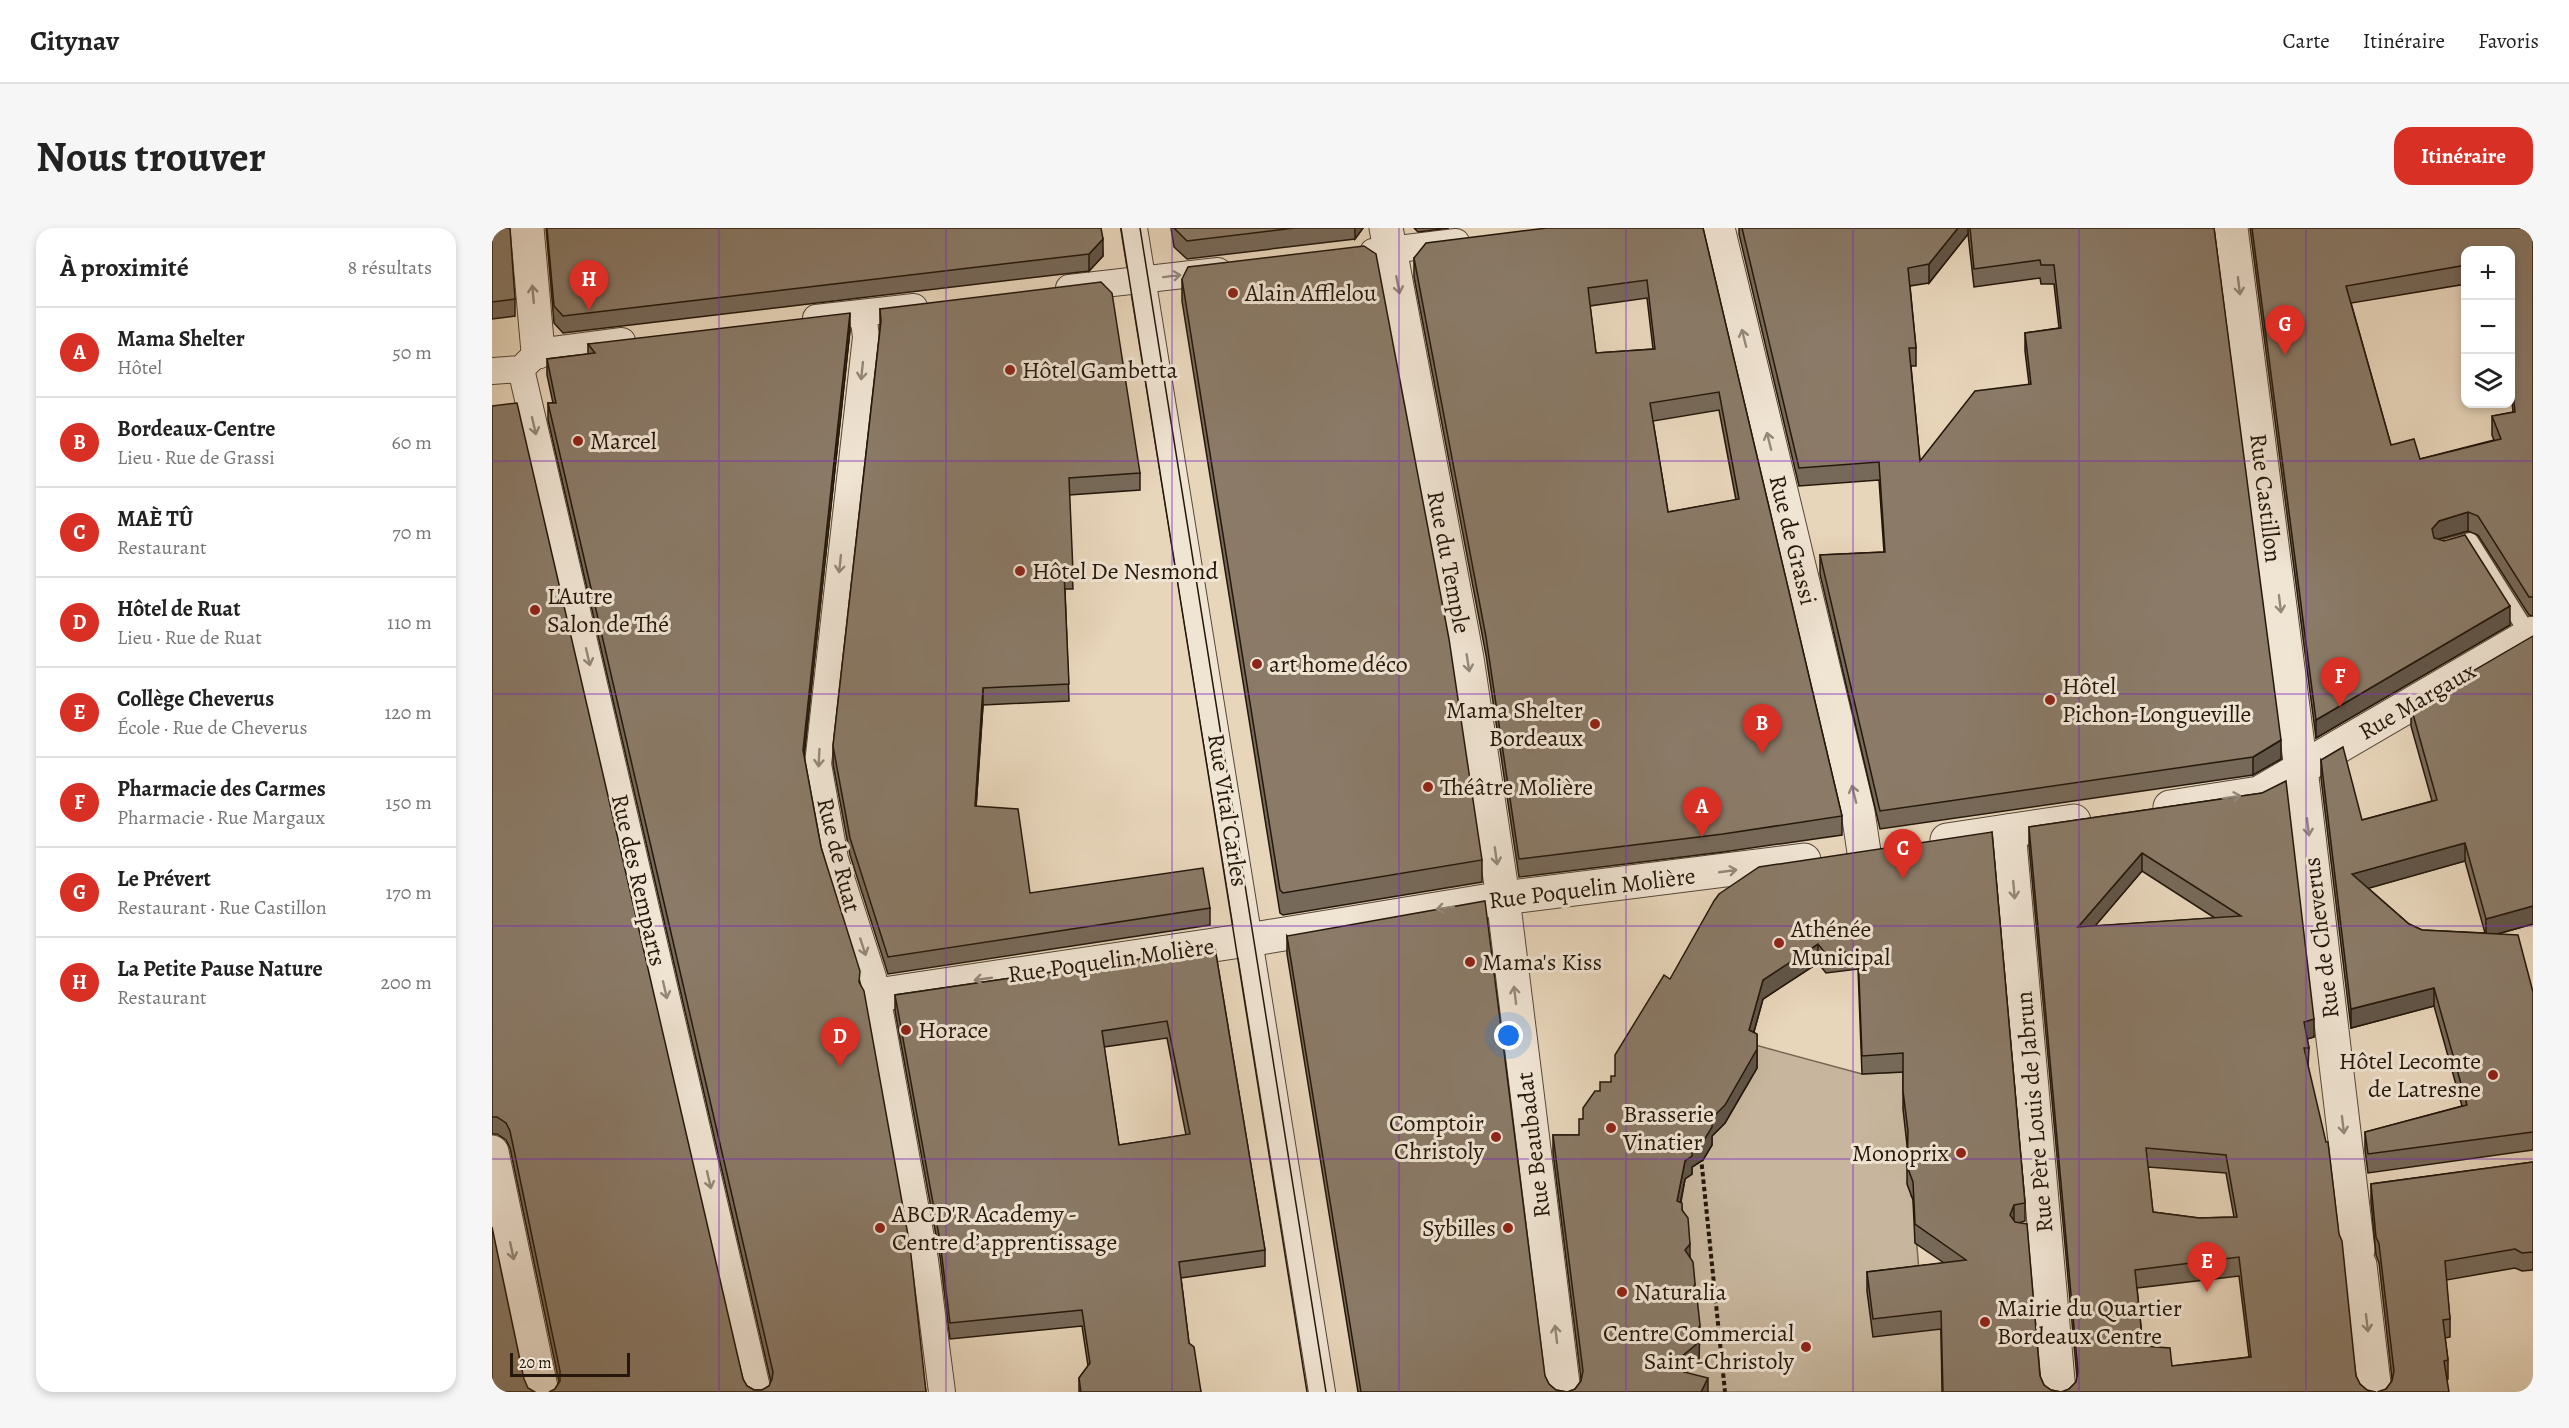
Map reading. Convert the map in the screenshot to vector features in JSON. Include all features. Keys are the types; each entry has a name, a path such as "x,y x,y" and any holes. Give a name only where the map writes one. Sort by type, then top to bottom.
{"street":[{"path":"527,228 529,360"},
{"name":"Rue Vital Carles","path":"1134,228 1322,1392"},
{"name":"Rue de Grassi","path":"1718,228 1858,812 1876,850"},
{"name":"Rue Castillon","path":"2232,228 2301,768"},
{"path":"1345,255 1389,239 1483,239"},
{"name":"Rue du Temple","path":"1389,239 1467,658 1503,898"},
{"path":"1048,291 1240,268"},
{"path":"793,321 932,304"},
{"name":"Rue de Ruat","path":"863,313 866,337 818,764 835,859 877,996 925,1260 942,1392"},
{"path":"492,371 529,360 643,339"},
{"name":"Rue des Remparts","path":"529,360 758,1392"},
{"name":"Rue Margaux","path":"2301,768 2531,634"},
{"path":"2145,810 2259,793 2301,768"},
{"name":"Rue de Cheverus","path":"2301,768 2364,1188 2359,1257 2375,1392"},
{"path":"1923,844 2100,818"},
{"name":"Rue Père Louis de Jabrun","path":"2009,831 2036,1232 2060,1392"},
{"name":"Rue Poquelin Molière","path":"877,996 1249,940 1503,898 1876,850"},
{"name":"Rue Beaubadat","path":"1503,898 1564,1392"},
{"path":"492,1152 542,1392"}],"lane":[{"path":"2442,549 2470,541 2531,634"}],"path":[{"path":"1700,1149 1725,1392"}],"shaded area":[{"path":"1748,1043 1862,1074 1906,1072 1905,1110 1908,1150 1906,1152 1909,1154 1920,1283 1939,1289 1943,1392 1679,1392 1663,1201"}],"building":[{"path":"492,228 510,228 515,299 492,302"},
{"path":"547,228 1101,228 1103,239 1089,254 563,316 554,306"},
{"path":"1174,228 1294,228 1187,241"},
{"path":"1547,228 1703,228 1842,816 1723,834 1519,859 1486,637 1414,258 1426,243","holes":["1647,280 1655,349 1596,353 1588,288","1719,392 1739,499 1668,512 1650,403"]},
{"path":"1742,228 1958,228 1929,264 1908,268 1916,348 1909,348 1920,461 1975,391 2031,384 2025,333 2061,328 2054,265 2041,265 2040,260 1974,269 1970,228 2214,228 2281,740 2253,757 1880,811 1820,555 1885,552 1879,462 1799,468"},
{"path":"2252,228 2533,228 2533,597 2529,597 2478,516 2468,512 2439,521 2432,529 2434,538 2444,541 2465,535 2510,606 2316,720","holes":["2461,246 2515,246 2515,412 2492,416 2501,439 2420,459 2414,439 2391,445 2346,286 2461,266"]},
{"path":"1364,246 1376,254 1449,639 1482,860 1283,893 1280,890 1182,279 1188,267"},
{"path":"1101,282 1112,293 1140,473 1069,478 1073,572 1064,572 1069,684 983,688 975,806 1018,809 1030,893 1203,868 1210,908 888,957 850,838 833,746 881,321 880,309"},
{"path":"850,313 803,750 821,847 860,971 859,982 864,991 910,1246 926,1392 549,1392 555,1389 560,1381 560,1371 510,1131 506,1123 497,1117 492,1117 492,406 517,403 743,1379 747,1386 754,1390 762,1390 769,1386 773,1372 548,403 556,403 547,359 595,353 588,344"},
{"path":"2533,636 2533,906 2486,919 2465,843 2352,874 2409,924 2422,930 2518,935 2533,992 2533,1132 2368,1154 2365,1132 2467,1105 2434,988 2351,1009 2321,760 2343,747 2362,820 2437,800 2411,707"},
{"path":"2286,781 2314,1019 2304,1022 2309,1048 2304,1048 2326,1142 2328,1142 2339,1234 2342,1241 2356,1376 2367,1390 2376,1392 2061,1392 2069,1389 2076,1382 2078,1372 2029,827 2262,793","holes":["2142,853 2241,916 2078,927","2146,1148 2226,1155 2237,1217 2199,1218 2153,1212","2239,1257 2251,1357 2172,1366 2170,1348 2143,1346 2135,1270"]},
{"path":"1992,832 2025,1203 2014,1205 2010,1215 2015,1222 2027,1224 2040,1376 2044,1385 2051,1390 2061,1392 1943,1392 1941,1311 1873,1319 1867,1272 1966,1260 1915,1224 1913,1182 1907,1166 1908,1131 1903,1091 1903,1053 1862,1056 1858,951 1826,954 1818,944 1763,980 1749,1030 1757,1034 1757,1049 1725,1105 1712,1118 1712,1127 1703,1142 1692,1148 1692,1156 1685,1161 1677,1201 1682,1203 1682,1210 1688,1218 1690,1244 1685,1250 1693,1262 1695,1283 1692,1295 1697,1298 1700,1325 1696,1334 1699,1342 1668,1368 1708,1378 1701,1392 1567,1392 1575,1389 1581,1381 1583,1371 1553,1135 1579,1135 1579,1119 1583,1119 1583,1108 1595,1091 1600,1091 1600,1082 1611,1082 1611,1076 1615,1076 1615,1055 1664,975 1670,979 1719,894 1759,867"},
{"path":"1485,901 1545,1376 1556,1390 1567,1392 1361,1392 1287,936"},
{"path":"1215,948 1265,1250 1179,1262 1189,1343 1194,1347 1201,1392 1081,1392 1079,1378 1090,1363 1082,1310 950,1323 940,1241 895,995","holes":["1167,1021 1190,1134 1119,1145 1102,1031"]},
{"path":"2533,1162 2533,1252 2522,1253 2515,1249 2445,1261 2450,1319 2443,1320 2448,1360 2444,1361 2449,1392 2377,1392 2386,1389 2392,1381 2394,1371 2371,1184"},
{"path":"492,1227 524,1379 528,1388 535,1392 492,1392"}],"tram line":[{"path":"1121,228 1307,1392"},
{"path":"1140,228 1326,1392"}],"place":[{"name":"Alain Afflelou","path":"1233,293"},
{"name":"La Petite Pause Nature","path":"589,310"},
{"name":"Le Prévert","path":"2285,355"},
{"name":"Hôtel Gambetta","path":"1010,370"},
{"name":"Marcel","path":"578,441"},
{"name":"Hôtel De Nesmond","path":"1020,571"},
{"name":"L'Autre Salon de Thé","path":"535,610"},
{"name":"art home déco","path":"1257,664"},
{"name":"Hôtel Pichon-Longueville","path":"2050,700"},
{"name":"Pharmacie des Carmes","path":"2340,707"},
{"name":"Mama Shelter Bordeaux","path":"1595,724"},
{"name":"Bordeaux-Centre","path":"1762,754"},
{"name":"Théâtre Molière","path":"1428,787"},
{"name":"Mama Shelter","path":"1702,837"},
{"name":"MAÈ TÛ","path":"1903,879"},
{"name":"Athénée Municipal","path":"1779,943"},
{"name":"Mama's Kiss","path":"1470,962"},
{"name":"Horace","path":"906,1030"},
{"name":"Hôtel de Ruat","path":"840,1067"},
{"name":"Hôtel Lecomte de Latresne","path":"2493,1075"},
{"name":"Brasserie Vinatier","path":"1611,1128"},
{"name":"Comptoir Christoly","path":"1496,1137"},
{"name":"Monoprix","path":"1961,1153"},
{"name":"ABCD'R Academy - Centre d’apprentissage","path":"880,1228"},
{"name":"Sybilles","path":"1508,1228"},
{"name":"Naturalia","path":"1622,1292"},
{"name":"Collège Cheverus","path":"2207,1292"},
{"name":"Mairie du Quartier Bordeaux Centre","path":"1985,1322"},
{"name":"Centre Commercial Saint-Christoly","path":"1806,1347"}]}
